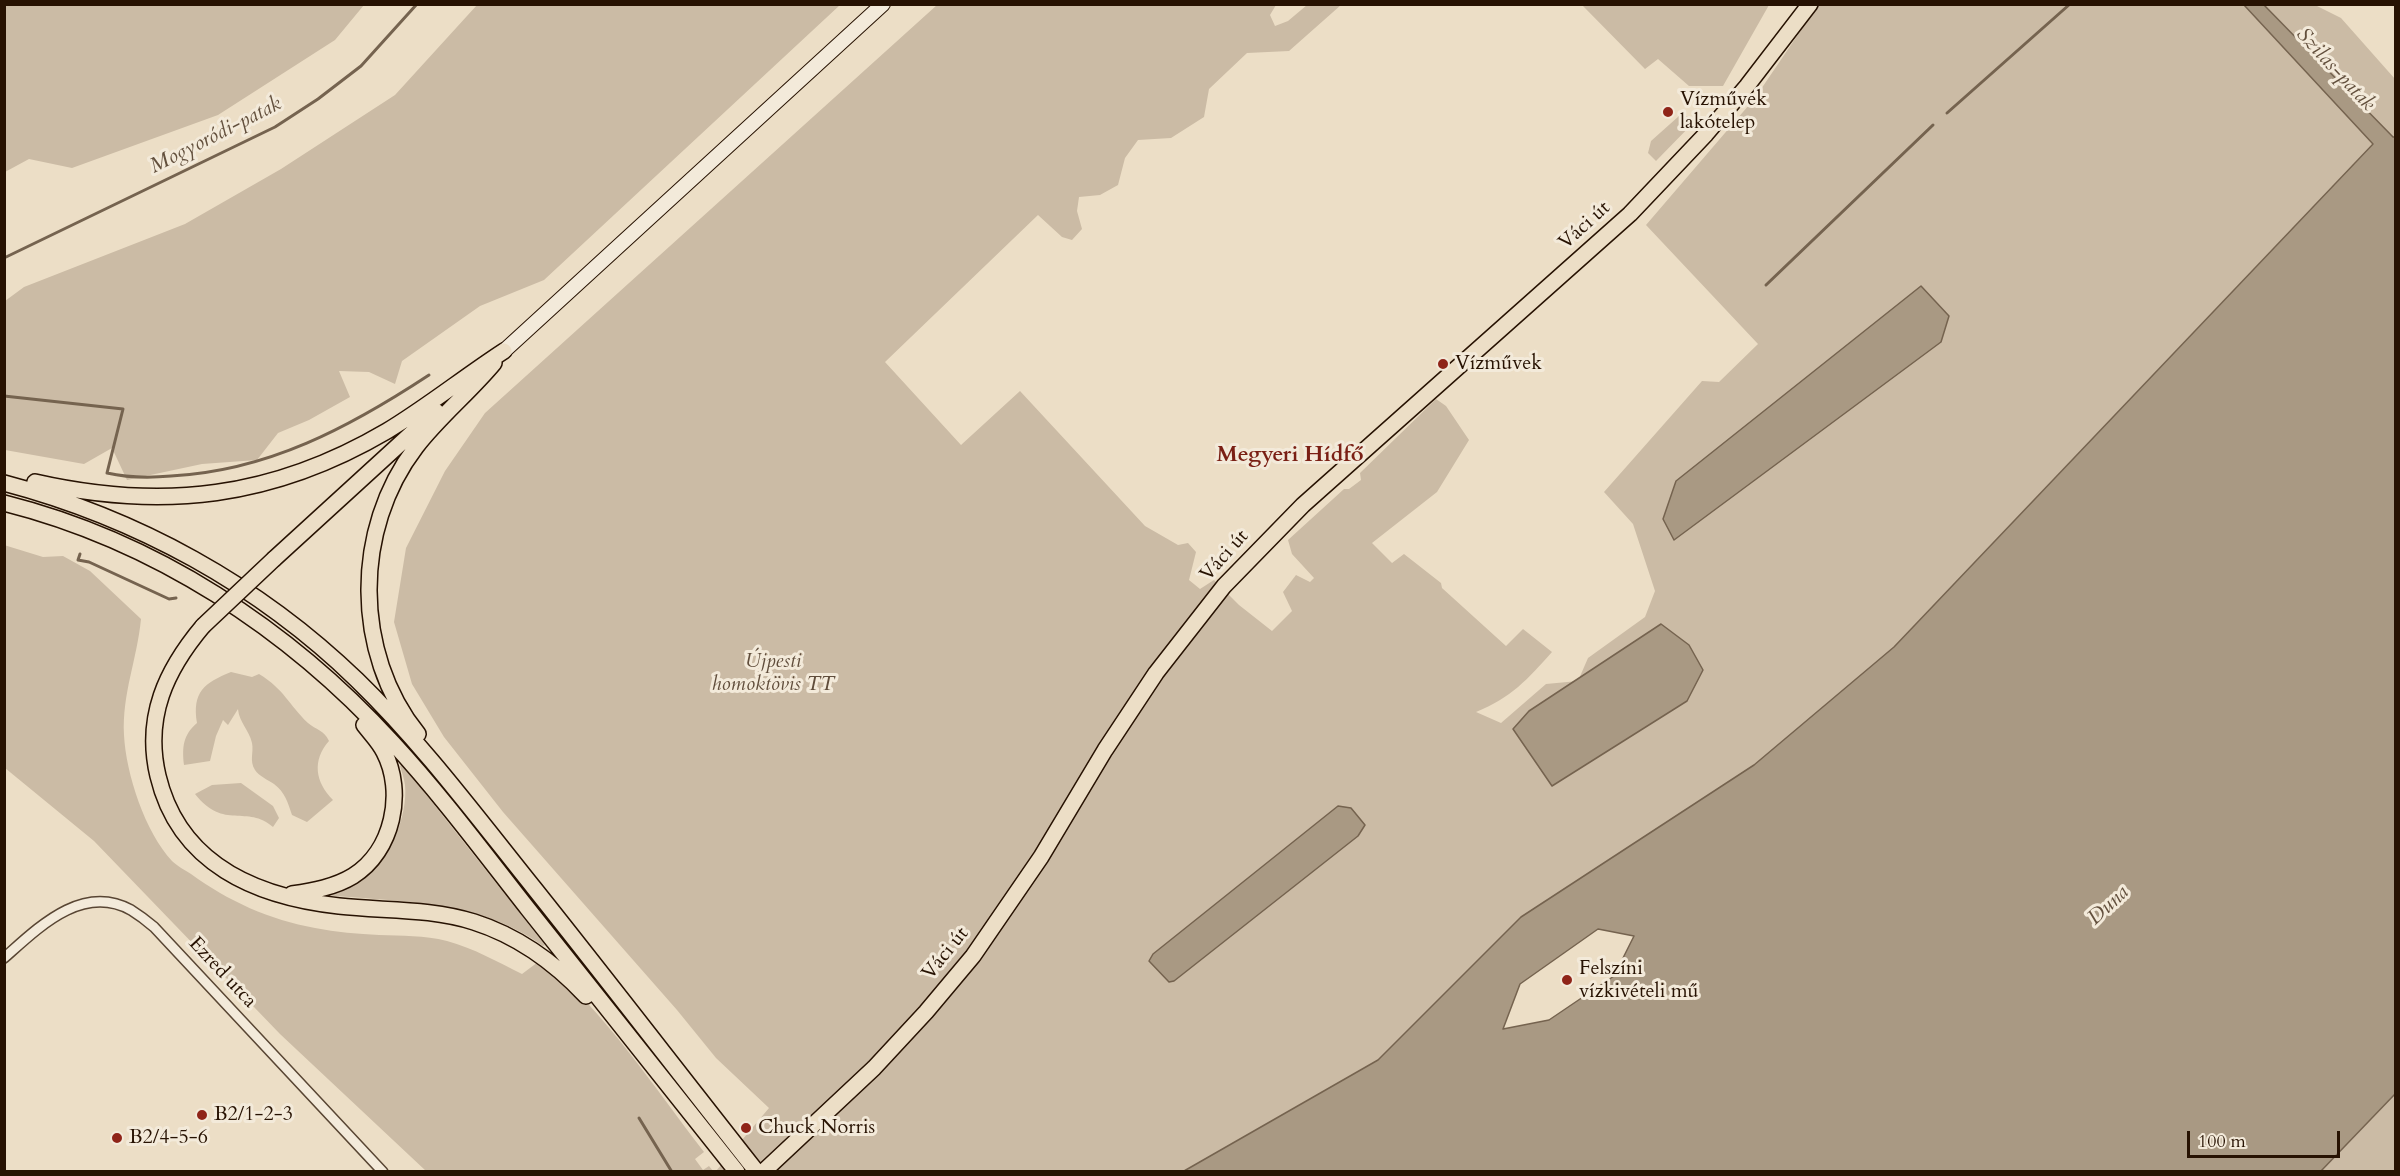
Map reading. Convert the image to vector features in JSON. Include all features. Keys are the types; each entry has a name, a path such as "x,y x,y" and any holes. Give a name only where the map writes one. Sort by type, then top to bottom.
{"main road":[{"path":"620,1025 600,1012 569,979 543,956 489,927 432,913 308,902 244,881 214,864 183,833 163,798 154,753 157,707 171,669 203,627 274,559 883,4"},
{"name":"Váci út","path":"1790,30 1801,4"},
{"name":"Váci út","path":"763,1172 874,1068 926,1012 973,956 1041,857 1105,750 1156,673 1224,586 1304,505 1630,214 1706,134 1747,86 1810,4"},
{"path":"4,476 66,489 153,498 203,495 260,484 309,469 364,444 389,430 504,351"},
{"path":"467,804 450,774 413,728 383,670 373,636 369,596 370,560 376,530 386,500 416,448 434,426 472,390 504,351"},
{"path":"4,483 91,510 187,554 260,600 309,637 358,682 411,737 467,804 757,1172"},
{"path":"4,503 99,535 189,578 278,637 349,700 394,744 436,794 737,1172"},
{"path":"287,895 335,885 355,875 368,864 386,838 395,799 389,765 384,752 357,716 349,700"}],"street":[{"name":"Ezred utca","path":"4,958 49,919 71,907 88,903 111,903 130,910 154,927 383,1172"}],"green space":[{"path":"5,4 364,5 335,40 218,115 72,168 29,159 5,172"},
{"path":"477,5 840,5 544,280 480,306 402,361 395,384 369,372 339,371 350,397 309,420 278,433 257,460 202,464 127,480 112,448 84,464 5,450 5,301 24,287 185,224 281,169 395,95"},
{"name":"Újpesti homoktövis TT","path":"937,5 1276,5 1270,15 1275,26 1288,21 1307,5 1341,5 1289,51 1247,53 1209,89 1204,117 1171,138 1138,140 1125,158 1118,185 1100,195 1079,197 1077,211 1082,229 1072,240 1062,237 1038,215 885,362 961,445 1020,391 1145,526 1178,545 1188,543 1196,552 1189,580 1200,589 1214,580 1239,605 1272,631 1292,611 1283,592 1296,575 1310,582 1314,578 1292,554 1288,540 1344,489 1349,489 1361,480 1360,473 1436,399 1446,406 1469,440 1437,492 1372,543 1392,563 1404,554 1441,583 1442,588 1506,646 1523,629 1552,652 1518,687 1499,701 1476,712 1501,723 1546,684 1578,681 1588,658 1645,617 1655,591 1633,524 1604,492 1702,381 1719,382 1758,344 1646,225 1755,98 1818,5 2244,5 2373,143 1894,647 1754,765 1521,917 1378,1060 1184,1171 716,1171 769,1108 716,1058 677,1010 503,812 444,737 412,684 394,622 406,548 445,471 485,413"},
{"path":"1582,5 1769,5 1723,86 1689,86 1658,59 1645,69"},
{"path":"2264,5 2315,5 2341,18 2395,79 2395,137 2393,137"},
{"path":"1679,116 1690,116 1696,120 1656,161 1648,153 1651,141"},
{"path":"4,545 43,557 63,556 90,571 141,619 125,705 126,750 133,784 145,819 162,849 174,863 235,901 282,920 347,933 438,939 476,951 522,974 542,959 608,1026 704,1152 695,1159 703,1170 709,1166 713,1171 426,1171 280,1034 94,841 5,768"},
{"path":"231,672 252,677 259,674 268,680 308,723 327,737 329,741 320,756 318,771 322,786 333,800 307,822 292,815 281,791 255,770 252,763 252,743 238,709 228,725 223,720 216,736 210,761 184,765 185,742 189,732 197,723 198,696 207,685"},
{"path":"402,764 545,945 543,946 519,931 466,911 410,902 325,895 364,876 382,859 389,848 404,810 405,785 400,766"},
{"path":"241,783 273,806 279,818 273,827 254,817 216,812 195,794 212,785"},
{"path":"2395,1094 2395,1171 2321,1171"}],"water":[{"name":"Duna","path":"2244,5 2264,5 2395,137 2395,1094 2321,1171 1184,1171 1378,1060 1521,917 1754,765 1894,647 2373,144","holes":["1598,929 1634,936 1614,976 1549,1020 1503,1029 1520,984"]},
{"path":"1921,286 1949,316 1941,342 1674,540 1663,519 1676,481"},
{"path":"1661,624 1689,645 1703,670 1687,701 1552,786 1513,729 1529,711"},
{"path":"1338,806 1351,808 1365,825 1358,836 1174,981 1169,982 1149,961 1153,954"}],"waterway":[{"name":"Mogyoródi-patak","path":"4,258 275,127 318,99 361,66 417,4"},
{"path":"1947,113 2070,4"},
{"path":"1766,285 1933,125"},
{"path":"4,396 123,409 107,473 131,477 155,477 207,472 274,456 307,443 369,412 429,375"},
{"path":"80,554 78,560 89,562 169,599 176,598"},
{"path":"639,1118 672,1172"}],"place":[{"name":"Vízművek lakótelep","path":"1668,112"},
{"name":"Vízművek","path":"1443,364"},
{"name":"Felszíni vízkivételi mű","path":"1567,980"},
{"name":"B2/1-2-3","path":"202,1115"},
{"name":"Chuck Norris","path":"746,1128"},
{"name":"B2/4-5-6","path":"117,1138"}],"district":[{"name":"Megyeri Hídfő","path":"1290,456"}],"water label":[{"name":"Szilas-patak","path":"2335,70"}]}
